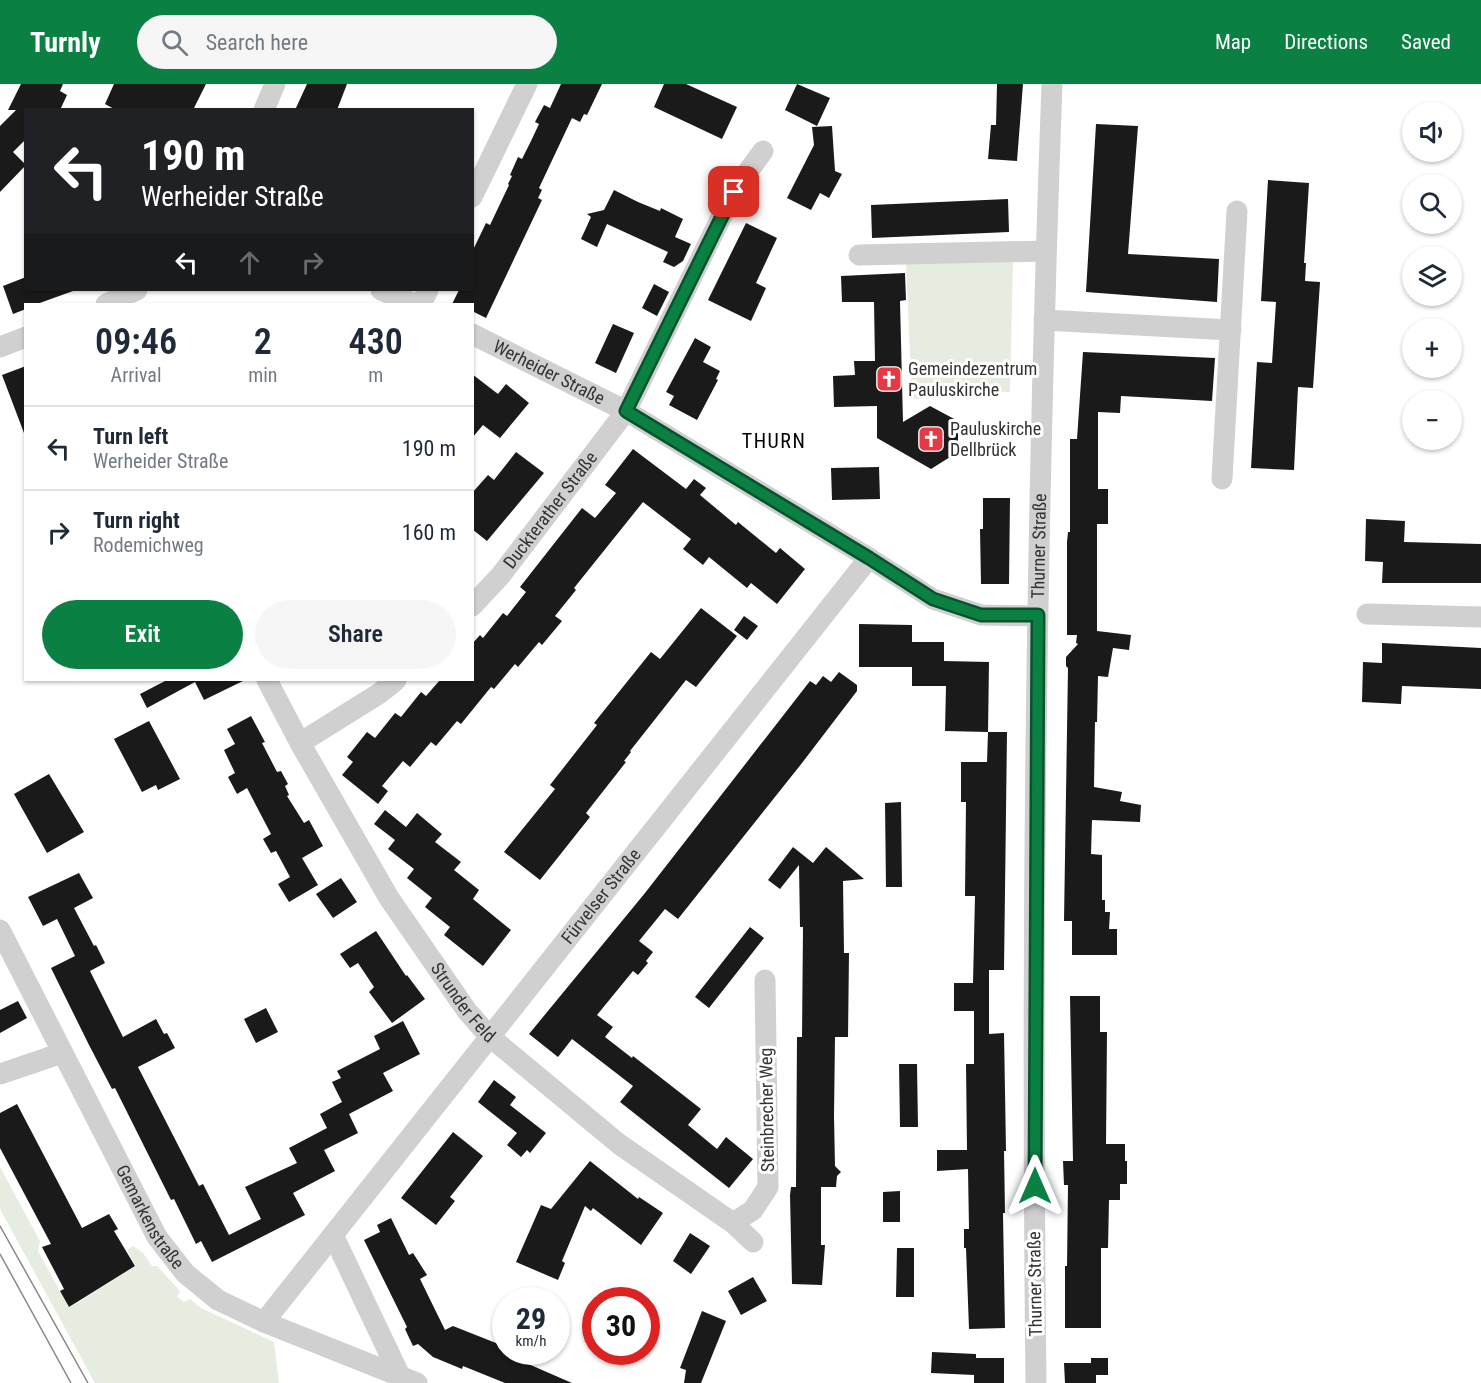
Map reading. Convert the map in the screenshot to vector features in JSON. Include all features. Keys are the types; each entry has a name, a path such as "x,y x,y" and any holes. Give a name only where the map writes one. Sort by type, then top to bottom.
{"street":[{"path":"265,108 275,84"},
{"path":"474,193 527,84"},
{"name":"Thurner Straße","path":"1036,1383 1034,1197 1038,615 1052,84"},
{"name":"Duckterather Straße","path":"474,604 501,575 626,411 734,192 763,151"},
{"path":"1222,479 1238,211"},
{"path":"859,255 1046,251"},
{"path":"108,303 135,291"},
{"path":"383,291 412,303"},
{"path":"1044,321 1231,330"},
{"name":"Werheider Straße","path":"474,335 626,411 933,599 981,615 1038,615"},
{"path":"0,347 24,338"},
{"name":"Fürvelser Straße","path":"264,1322 869,558"},
{"path":"1367,614 1481,617"},
{"name":"Strunder Feld","path":"268,681 300,743 389,898 467,1011 489,1036 619,1144 733,1223 753,1242"},
{"path":"300,743 380,693 395,681"},
{"name":"Gemarkenstraße","path":"0,930 157,1237 185,1273 218,1300 264,1322 408,1380"},
{"name":"Steinbrecher Weg","path":"733,1223 753,1210 768,1187 765,980"},
{"path":"0,1074 62,1053"},
{"path":"333,1235 408,1380"}],"shaded area":[{"path":"1013,261 1010,392 962,393 955,398 912,399 906,263"},
{"path":"0,1167 40,1241 38,1251 69,1308 136,1266 127,1250 133,1246 143,1253 152,1266 157,1266 180,1291 177,1297 184,1302 190,1299 201,1308 274,1342 279,1383 95,1383 0,1209"}],"building":[{"path":"21,84 63,84 60,91 67,95 61,108 24,108 24,141 13,152 24,163 24,167 0,192 0,126 16,110 8,110"},
{"path":"114,84 206,84 194,108 112,108 105,104"},
{"path":"307,84 347,84 338,108 296,108"},
{"path":"561,84 602,84 587,115 584,114 580,122 572,118 539,188 542,190 538,198 542,200 486,318 474,312 474,303 452,303 458,291 474,291 474,248 486,223 490,225 509,185 512,176 510,175 518,157 522,159 539,124 535,122 544,105 550,108"},
{"path":"664,84 686,84 737,107 722,139 654,107"},
{"path":"797,84 830,98 817,126 785,110"},
{"path":"997,84 1023,84 1017,161 988,159 991,125 996,125"},
{"path":"1096,124 1138,126 1128,254 1219,259 1217,302 1086,292"},
{"path":"832,126 835,171 842,174 829,198 820,193 811,210 787,198 814,145 812,127"},
{"path":"1268,180 1309,183 1305,281 1320,282 1313,388 1298,387 1294,470 1251,468 1257,362 1272,363 1276,302 1261,301"},
{"path":"614,190 683,219 675,237 691,244 683,261 674,267 663,262 668,252 607,224 597,247 581,239 591,217 587,214 604,210"},
{"path":"1008,199 1009,232 872,238 871,205"},
{"path":"746,223 777,238 756,283 766,288 751,321 708,300"},
{"path":"905,273 906,300 900,301 903,422 930,406 958,421 958,452 931,469 877,438 877,406 834,407 833,376 855,375 854,361 875,361 874,302 842,302 841,276"},
{"path":"24,278 24,291 73,291 40,303 24,303 24,310 13,314 3,286"},
{"path":"654,284 669,292 657,316 642,308"},
{"path":"613,324 634,333 616,373 595,363"},
{"path":"695,338 711,347 703,362 720,371 716,379 718,380 697,420 669,405 674,396 666,392"},
{"path":"1083,352 1215,358 1212,401 1121,396 1120,413 1098,412 1098,489 1108,489 1108,524 1097,524 1097,631 1131,635 1129,650 1113,648 1108,677 1098,676 1094,787 1122,792 1120,801 1141,805 1140,822 1092,820 1091,854 1102,855 1102,900 1105,900 1105,912 1110,912 1109,929 1117,929 1117,955 1072,955 1072,921 1064,921 1068,668 1066,657 1078,644 1076,643 1077,635 1067,635 1070,439 1077,439"},
{"path":"24,367 24,433 2,375"},
{"path":"474,376 498,394 506,384 529,403 500,438 483,425 474,436"},
{"path":"633,449 686,489 694,479 706,488 700,495 736,525 738,522 776,553 780,548 805,569 777,604 751,583 747,588 709,557 703,565 683,549 691,539 643,502 574,588 576,590 555,616 562,621 542,645 539,642 518,667 515,664 494,689 491,687 461,724 457,721 436,746 431,742 410,767 403,761 382,786 388,791 378,804 342,775 353,762 347,757 367,732 375,738 395,713 401,717 421,692 426,696 439,681 474,681 474,642 480,635 483,638 503,613 507,616 526,592 520,587 582,508 595,518 616,493 605,485"},
{"path":"516,452 544,473 487,541 474,531 474,491 488,475 494,480"},
{"path":"879,467 880,499 832,500 831,468"},
{"path":"983,498 1010,498 1009,584 981,584 980,529 983,529"},
{"path":"1366,519 1405,521 1404,542 1481,544 1481,583 1382,583 1383,562 1365,561"},
{"path":"701,608 737,636 696,687 686,680 630,751 624,761 626,762 586,813 590,817 540,880 504,852 555,789 550,785 597,725 594,723 651,652 660,659"},
{"path":"744,616 758,626 747,640 734,630"},
{"path":"859,624 912,625 912,642 944,642 944,661 989,662 988,732 945,731 946,686 912,686 912,667 859,667"},
{"path":"1382,643 1481,648 1481,689 1402,686 1401,704 1362,702 1363,662 1382,663"},
{"path":"839,672 857,685 857,691 678,919 665,909 639,941 653,952 646,961 648,963 638,975 633,971 597,1015 613,1027 605,1037 701,1109 688,1125 717,1149 726,1137 753,1159 729,1188 620,1102 633,1086 572,1039 558,1057 529,1034 645,893 810,681 816,685 823,676 831,682"},
{"path":"165,681 243,681 204,700 195,682 147,708 140,694"},
{"path":"251,716 277,772 281,771 288,784 285,786 289,795 287,796 304,823 309,820 323,846 302,858 318,885 289,902 278,884 290,877 276,851 271,853 263,839 271,834 247,788 237,794 228,777 235,773 224,750 235,744 227,729"},
{"path":"149,721 180,779 158,790 156,785 142,792 114,739"},
{"path":"988,732 1007,732 1004,970 989,970 989,1034 1004,1033 1005,1328 969,1329 966,1248 964,1248 964,1229 969,1229 968,1169 937,1171 937,1150 967,1150 966,1064 974,1064 974,1011 954,1011 954,983 973,983 975,896 965,896 966,802 961,802 961,762 987,762"},
{"path":"49,774 84,832 47,853 14,794"},
{"path":"901,802 902,887 886,887 885,803"},
{"path":"385,810 406,827 417,813 442,834 435,842 461,862 454,870 479,890 473,899 511,930 483,966 444,935 450,927 425,907 432,898 407,878 414,869 388,849 395,840 374,824"},
{"path":"793,847 813,863 826,847 864,879 843,881 844,953 849,953 848,1037 835,1037 834,1116 835,1166 841,1172 837,1176 836,1187 821,1187 821,1245 825,1245 822,1285 792,1284 790,1195 791,1187 796,1187 797,1037 802,1037 803,927 800,927 799,865 780,889 768,880"},
{"path":"79,873 93,898 74,908 105,963 90,971 123,1037 156,1019 175,1048 138,1067 199,1186 203,1184 229,1235 261,1219 245,1187 297,1163 289,1148 327,1128 320,1114 342,1102 332,1082 341,1078 337,1071 380,1049 374,1036 403,1021 420,1054 383,1073 393,1091 349,1114 358,1133 324,1150 335,1171 293,1193 305,1215 212,1262 201,1241 196,1244 174,1199 171,1200 51,968 75,956 57,919 43,926 28,897"},
{"path":"341,878 357,902 333,918 316,894"},
{"path":"750,927 764,938 709,1008 695,997"},
{"path":"376,931 406,976 425,999 392,1023 369,992 374,987 358,963 350,968 340,954"},
{"path":"1070,996 1100,996 1100,1032 1107,1032 1106,1144 1125,1144 1125,1161 1127,1161 1127,1184 1120,1184 1120,1200 1109,1200 1108,1248 1101,1248 1101,1328 1065,1328 1068,1185 1064,1185 1063,1161 1073,1161"},
{"path":"18,1001 27,1018 0,1033 0,1010"},
{"path":"266,1008 278,1032 256,1043 244,1019"},
{"path":"899,1064 917,1064 918,1127 900,1127"},
{"path":"494,1080 516,1097 510,1105 546,1133 530,1153 527,1150 521,1157 507,1145 517,1133 478,1102"},
{"path":"17,1104 82,1228 109,1214 118,1229 114,1231 135,1266 69,1307 60,1291 64,1289 42,1247 51,1244 0,1148 0,1113"},
{"path":"453,1132 483,1156 450,1197 455,1201 436,1225 401,1198"},
{"path":"590,1161 638,1199 639,1197 663,1213 641,1245 593,1208 591,1211 585,1206 562,1261 565,1263 558,1280 516,1262 541,1205 551,1209"},
{"path":"900,1191 900,1222 883,1222 883,1192"},
{"path":"391,1218 409,1255 413,1253 427,1275 420,1279 445,1330 453,1326 492,1341 492,1365 531,1365 572,1383 505,1383 433,1357 418,1344 413,1346 405,1329 407,1327 364,1240 380,1232 377,1225"},
{"path":"690,1233 710,1246 691,1274 673,1261"},
{"path":"897,1248 914,1248 914,1297 896,1297"},
{"path":"753,1277 767,1301 741,1315 728,1291"},
{"path":"702,1311 726,1321 701,1383 684,1383 686,1370 680,1368"},
{"path":"932,1352 976,1354 976,1358 1004,1358 1004,1383 974,1383 974,1375 931,1373"},
{"path":"1091,1358 1108,1358 1108,1375 1096,1375 1096,1383 1065,1383 1064,1363 1091,1363"}],"tram line":[{"path":"0,1226 88,1383"},
{"path":"0,1254 71,1383"}],"place":[{"name":"Gemeindezentrum Pauluskirche","path":"889,379"},
{"name":"Pauluskirche Dellbrück","path":"931,439"}],"district":[{"name":"THURN","path":"774,441"}],"route":[{"path":"734,192 626,411 933,599 981,615 1038,615 1035,1186"}]}
